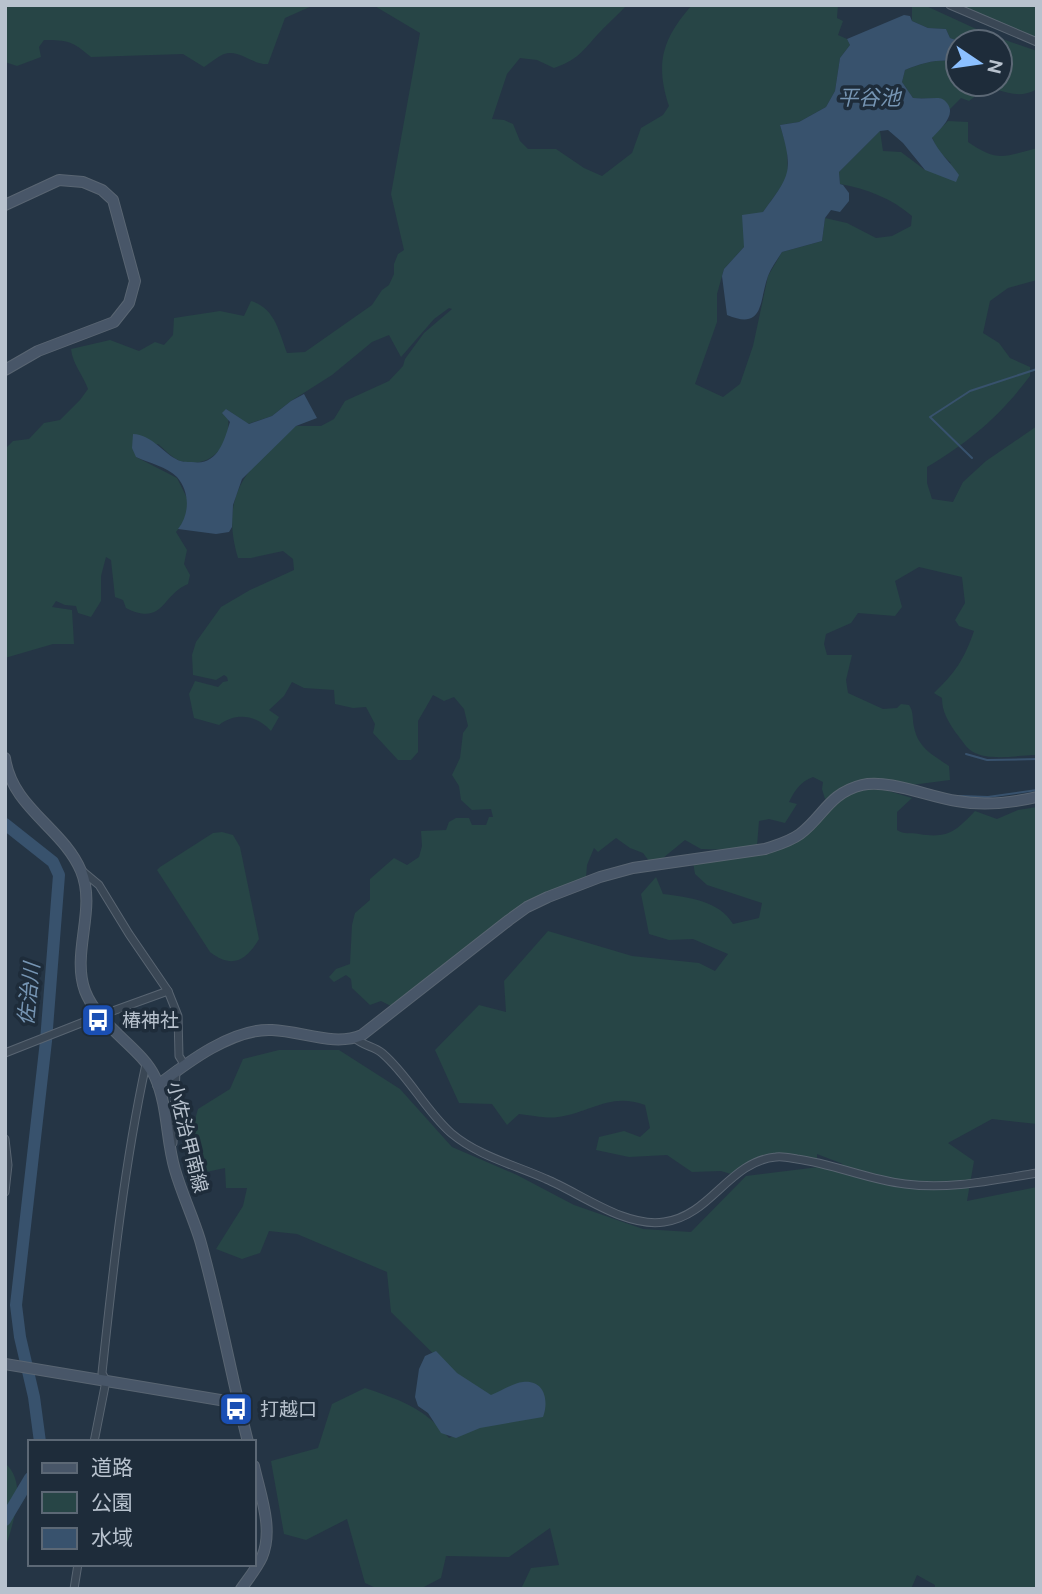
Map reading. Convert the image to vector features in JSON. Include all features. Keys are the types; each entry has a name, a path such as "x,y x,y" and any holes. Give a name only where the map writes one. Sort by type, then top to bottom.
{"street":[{"path":"950,5 1037,42"},
{"path":"5,205 59,180 83,182 102,190 113,200 135,281 129,303 114,322 38,351 5,370"},
{"name":"小佐治甲南線","path":"5,758 12,783 22,798 81,870 86,906 81,970 85,991 99,1016 146,1064 162,1095 169,1150 209,1273 247,1440"},
{"path":"158,1084 180,1067 220,1044 251,1032 262,1030 337,1040 355,1038 394,1012 527,907 600,877 652,864 779,845 801,834 828,803 840,794 864,785 888,786 958,802 979,804 1037,797"},
{"path":"81,870 99,885 168,991 178,1016 180,1067 173,1149 169,1150"},
{"path":"5,1053 168,991"},
{"path":"355,1038 360,1043 380,1051 394,1064 436,1119 467,1144 546,1178 606,1209 648,1222 664,1222 687,1216 705,1204 736,1173 751,1164 776,1157 811,1161 904,1184 931,1186 985,1183 1037,1173"},
{"path":"94,1440 106,1381 102,1373 123,1192 132,1129 146,1064"},
{"path":"5,1139 8,1165 5,1192"},
{"path":"5,1364 226,1401 237,1400"},
{"path":"241,1589 262,1557 267,1539 265,1514 256,1475"},
{"path":"75,1589 78,1566"}],"green space":[{"path":"5,5 314,5 285,18 268,64 230,53 221,55 204,67 183,54 91,57 69,42 59,40 44,40 39,47 41,57 17,66 5,62"},
{"path":"373,5 627,5 583,51 568,62 554,68 537,60 520,58 507,74 492,119 513,124 520,141 528,149 556,149 584,168 602,176 632,153 641,128 663,115 669,106 662,77 664,52 674,29 692,5 838,5 837,18 843,21 838,35 847,39 850,45 840,58 835,91 826,107 799,122 780,125 787,148 788,177 763,212 744,247 724,269 717,294 717,322 695,384 723,397 740,384 753,346 768,276 782,252 822,241 825,218 847,223 876,238 892,236 911,226 912,216 896,204 869,192 840,184 839,172 880,131 883,151 901,152 925,170 951,163 938,151 932,137 948,121 968,122 968,142 986,153 1001,156 1037,148 1037,280 1008,288 990,301 983,333 999,343 1010,358 1030,367 1030,376 983,427 927,467 927,483 932,499 953,502 963,482 986,461 1037,426 1037,755 997,757 972,752 950,724 944,712 942,698 934,693 958,665 974,631 959,626 955,620 965,603 962,577 919,567 895,581 902,607 895,616 858,613 851,623 826,634 824,644 827,655 852,655 846,680 848,693 883,709 897,708 901,704 909,705 919,740 927,750 949,766 950,780 911,785 881,780 825,799 823,782 813,777 801,784 793,794 789,802 797,804 785,823 769,819 759,821 757,846 737,850 701,849 685,840 663,858 649,861 643,853 616,838 598,852 594,848 587,865 586,878 560,888 393,1007 381,1001 370,1005 352,988 351,979 346,975 334,982 329,977 336,969 350,964 352,925 355,913 370,900 370,879 394,858 407,865 419,857 422,846 421,831 446,830 449,822 456,818 469,818 472,825 486,825 489,817 493,817 491,809 472,810 461,800 459,786 452,775 460,758 463,733 468,726 464,709 454,697 444,701 433,695 418,721 418,752 411,760 398,760 373,733 375,724 366,707 353,708 335,704 334,690 304,688 292,682 284,696 269,710 279,717 271,731 259,721 246,717 232,718 219,725 194,718 189,694 195,681 218,687 228,681 227,677 224,675 216,680 193,675 192,655 196,642 221,607 294,570 293,559 283,551 238,558 232,516 235,498 252,468 296,426 321,426 334,419 345,401 389,381 403,366 424,333 452,309 449,308 434,319 401,357 389,335 372,342 332,375 272,416 248,424 226,409 228,432 225,442 212,457 192,463 180,461 158,444 136,457 177,478 188,500 186,519 176,532 187,550 184,564 190,575 188,584 179,589 162,607 148,614 139,613 126,608 123,600 115,597 111,560 106,557 101,576 101,601 91,617 78,613 76,606 56,601 52,607 72,610 74,644 53,644 5,658 5,449 13,441 29,439 44,423 60,420 88,389 71,349 110,340 139,351 155,342 164,345 173,335 174,318 220,311 244,316 251,301 259,304 271,315 287,353 305,352 372,305 389,285 398,254 404,250 391,194 420,33"},
{"path":"912,5 924,5 974,28 928,28 912,21"},
{"path":"958,5 1037,5 1037,39"},
{"path":"1014,43 1037,51 1037,89 1016,94"},
{"path":"944,60 944,98 961,98 950,109 939,99 913,98 902,82 905,70"},
{"path":"875,787 912,798 897,812 897,830 905,833 944,834 957,828 975,811 997,819 1018,810 1037,807 1037,1124 992,1119 948,1143 974,1161 967,1201 1037,1187 1037,1589 935,1589 935,1585 917,1575 911,1589 521,1589 531,1568 559,1565 550,1528 509,1557 446,1556 441,1578 420,1589 378,1589 365,1583 347,1519 306,1540 284,1534 271,1461 318,1448 332,1404 365,1388 411,1406 430,1419 449,1438 543,1395 527,1382 493,1401 459,1379 391,1312 387,1272 297,1234 269,1231 260,1253 242,1259 216,1249 243,1206 247,1188 226,1188 225,1168 206,1172 190,1137 198,1109 230,1089 243,1059 279,1050 339,1050 400,1089 452,1147 517,1175 574,1205 643,1229 691,1232 746,1176 843,1164 817,1154 817,1160 772,1156 754,1161 731,1174 721,1171 692,1172 667,1155 629,1157 596,1150 599,1137 624,1131 640,1137 650,1128 645,1105 611,1102 558,1117 519,1114 507,1125 492,1104 459,1103 435,1050 479,1005 506,1012 504,981 548,931 632,956 699,963 715,971 728,954 693,939 669,940 649,934 641,894 656,877 663,894 712,905 733,924 759,918 762,903 707,885 695,874 693,862 774,850 849,793"},
{"path":"213,833 233,835 240,847 259,939 249,953 232,961 210,952 157,870"},
{"path":"5,1463 16,1482 17,1505 5,1550"}],"water":[{"name":"平谷池","path":"904,15 928,28 944,29 944,61 924,63 905,70 902,82 913,98 941,99 950,108 946,122 932,138 959,175 956,182 925,170 903,143 888,130 880,131 839,172 840,184 849,193 849,201 840,212 831,210 825,218 822,241 782,252 769,273 761,303 754,316 739,319 727,315 722,276 724,269 744,247 742,215 763,212 787,172 787,153 780,125 799,122 826,107 835,91 840,58 850,45 847,39"},
{"path":"304,394 317,418 296,426 242,479 233,505 232,527 229,532 216,534 178,529 185,517 187,503 184,489 173,474 136,457 132,448 133,434 151,440 178,460 201,462 214,456 222,444 230,422 222,413 226,409 249,424 272,416"},
{"path":"436,1351 457,1373 491,1395 523,1382 536,1384 544,1393 546,1404 543,1417 480,1428 456,1438 441,1433 428,1413 418,1406 415,1397 419,1369 425,1356"}],"waterway":[{"path":"972,458 930,417 970,391 1037,369"},
{"path":"966,754 987,760 1037,759"},
{"path":"960,796 988,797 1037,790"},
{"name":"佐治川","path":"5,824 53,862 59,875 46,1041 16,1305 40,1440"},
{"name":"佐治川","path":"5,1520 28,1481"}],"place":[{"name":"椿神社","path":"98,1020"},
{"name":"打越口","path":"236,1409"}]}
